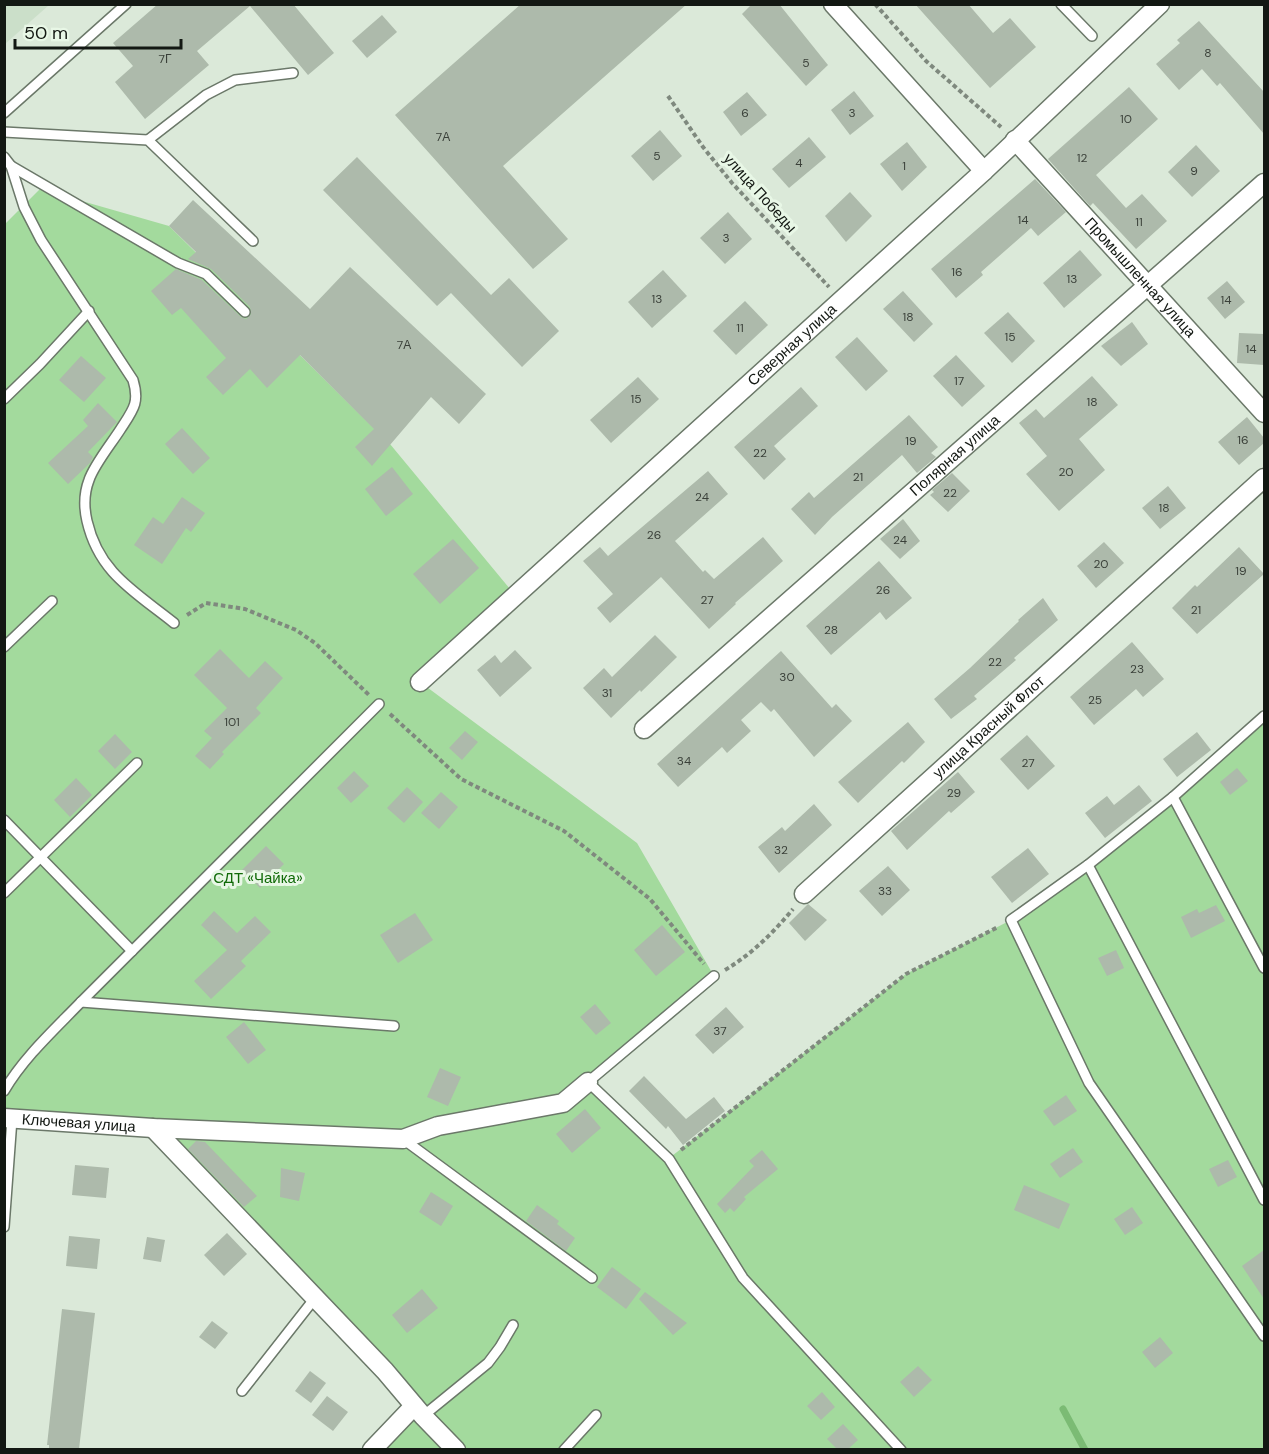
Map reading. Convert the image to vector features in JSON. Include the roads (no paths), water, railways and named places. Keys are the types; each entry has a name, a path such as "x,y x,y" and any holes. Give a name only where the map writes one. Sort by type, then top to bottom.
{"street":[{"path":"833,4 984,171"},
{"name":"Северная улица","path":"420,682 984,171 1160,4"},
{"name":"Промышленная улица","path":"1015,140 1264,413"},
{"name":"Полярная улица","path":"644,729 1264,183"},
{"name":"улица Красный Флот","path":"804,894 1264,478"},
{"path":"403,1139 438,1126 563,1103 588,1082"},
{"name":"Ключевая улица","path":"8,1118 153,1128 403,1139"},
{"path":"153,1128 385,1371 456,1449"},
{"path":"372,1449 419,1411"}],"lane":[{"path":"4,113 126,4"},
{"path":"1061,4 1092,36"},
{"path":"148,140 206,95 235,80 293,73"},
{"path":"4,132 148,140 253,241"},
{"path":"4,157 11,166 24,207 40,240 89,311 132,380 137,394 134,408 89,480 84,507 92,540 102,560 120,580 174,622"},
{"path":"11,166 178,263 206,274 245,312"},
{"path":"4,399 89,311"},
{"path":"4,647 52,601"},
{"path":"4,1092 33,1052 81,1002 379,704"},
{"path":"1263,721 1173,797 1088,864 1011,920 1089,1083 1264,1336"},
{"path":"4,893 136,763"},
{"path":"1173,797 1264,968"},
{"path":"4,819 132,951"},
{"path":"1088,864 1264,1200"},
{"path":"714,976 588,1082 669,1159 743,1278 901,1449"},
{"path":"81,1002 394,1026"},
{"path":"4,1227 8,1118"},
{"path":"403,1139 592,1278"},
{"path":"242,1391 315,1298"},
{"path":"419,1411 488,1363 513,1325"},
{"path":"564,1449 596,1414"}],"waterway":[{"path":"1063,1409 1085,1450"}],"park label":[{"name":"СДТ «Чайка»","path":"258,878"}]}
